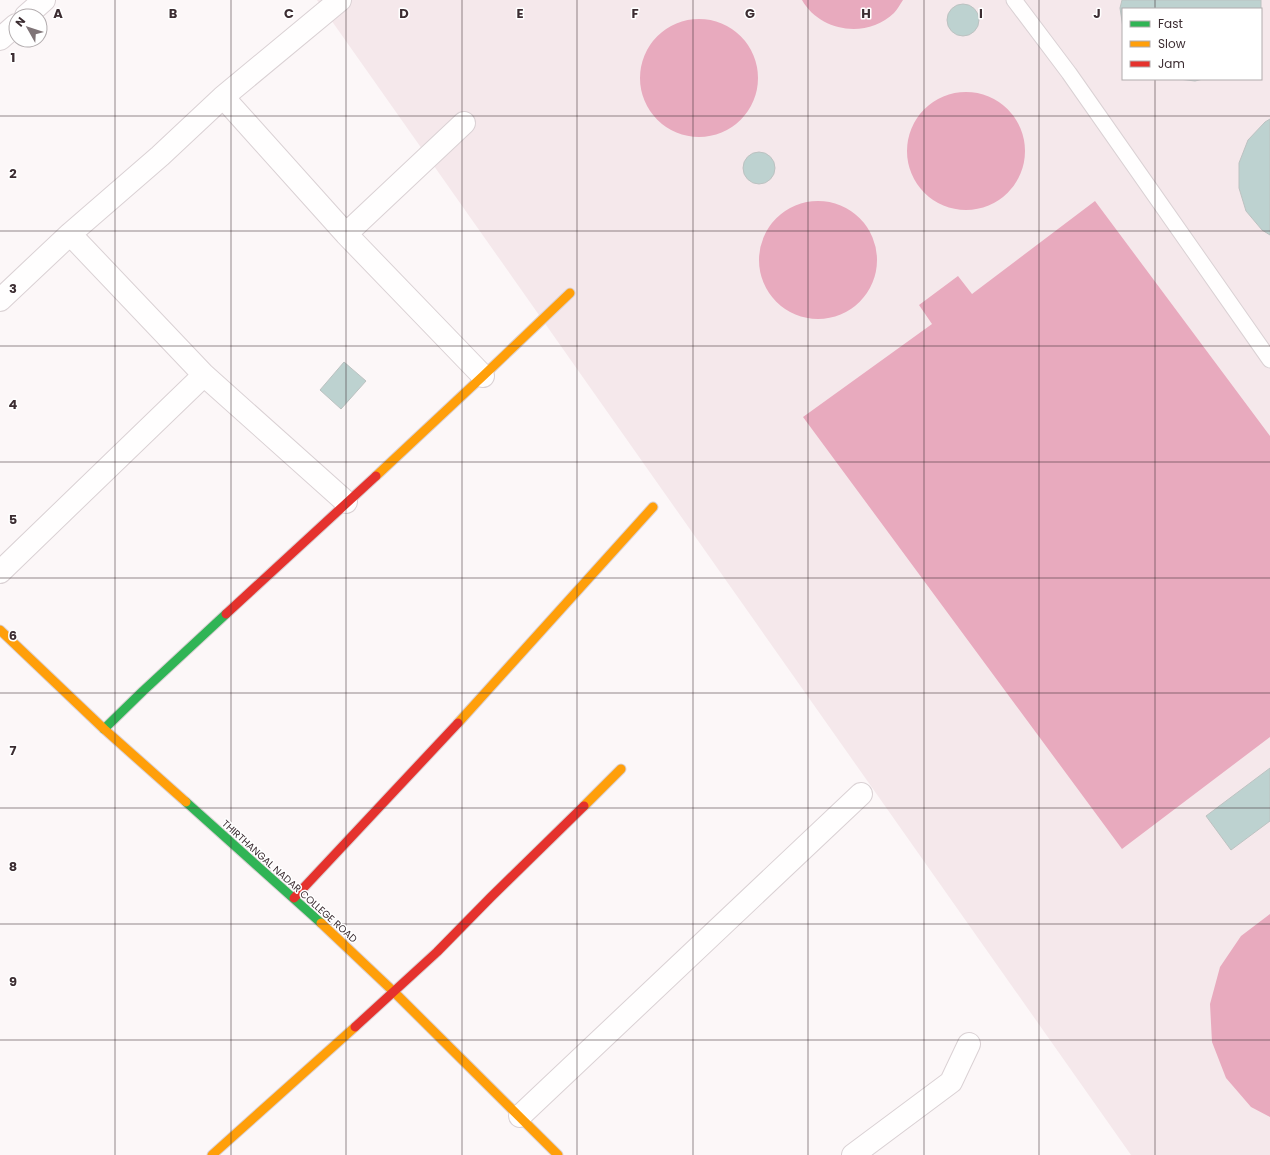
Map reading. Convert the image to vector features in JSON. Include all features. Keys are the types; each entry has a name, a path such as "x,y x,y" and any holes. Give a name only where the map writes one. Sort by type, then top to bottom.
{"street":[{"path":"35,8 44,0"},
{"path":"0,300 70,234 160,156 223,97 340,0"},
{"path":"0,39 8,32"},
{"path":"223,97 346,234 483,376"},
{"path":"346,234 464,123"},
{"path":"70,234 204,375 346,502"},
{"path":"104,729 570,293"},
{"path":"0,572 204,375"},
{"path":"294,898 464,716 653,507"},
{"name":"THIRTHANGAL NADAR COLLEGE ROAD","path":"0,630 104,729 294,898 394,992 558,1155"},
{"path":"221,1152 437,952 621,769"},
{"path":"520,1116 861,794"},
{"path":"852,1155 951,1082 969,1044"}],"lane":[{"path":"1014,0 1068,73 1270,360"}],"shaded area":[{"path":"317,0 1270,0 1270,1155 1131,1155"},
{"path":"802,0 903,0 897,10 883,21 858,29 832,25 820,19 810,11"},
{"path":"699,19 722,23 741,36 754,55 758,78 754,101 741,120 722,133 699,137 676,133 657,120 644,101 640,78 644,55 657,36 676,23"},
{"path":"966,92 989,96 1008,109 1021,128 1025,151 1021,174 1008,193 989,206 966,210 943,206 924,193 911,174 907,151 911,128 924,109 943,96"},
{"path":"818,201 841,205 860,218 873,237 877,260 873,283 860,302 841,315 818,319 795,315 776,302 763,283 759,260 763,237 776,218 795,205"},
{"path":"1095,201 1270,436 1270,737 1122,849 803,417 932,324 919,305 958,276 972,294"},
{"path":"1270,914 1270,1117 1251,1107 1226,1078 1212,1042 1210,1004 1220,967 1241,936"}],"building":[{"path":"1122,0 1261,0 1261,8 1122,8 1122,21 1120,8"},
{"path":"963,4 969,5 976,11 979,20 978,26 972,33 963,36 957,35 950,29 947,20 948,14 954,7"},
{"path":"1270,119 1270,235 1262,230 1246,211 1239,188 1239,163 1248,140 1265,122"},
{"path":"756,152 762,152 772,159 775,168 774,174 768,181 762,184 756,184 746,177 743,171 743,165 750,155"},
{"path":"344,362 366,381 341,409 320,390"},
{"path":"1270,768 1270,821 1231,850 1206,816"}],"traffic: fast":[{"path":"104,729 226,614"},
{"path":"186,802 321,923"}],"traffic: slow":[{"path":"376,476 570,293"},
{"path":"458,723 653,507"},
{"path":"0,630 104,729 186,802"},
{"path":"584,806 621,769"},
{"path":"321,923 394,992 558,1155"},
{"path":"212,1155 355,1027"}],"traffic: jam":[{"path":"226,614 376,476"},
{"path":"294,898 458,723"},
{"path":"355,1027 437,952 584,806"}]}
